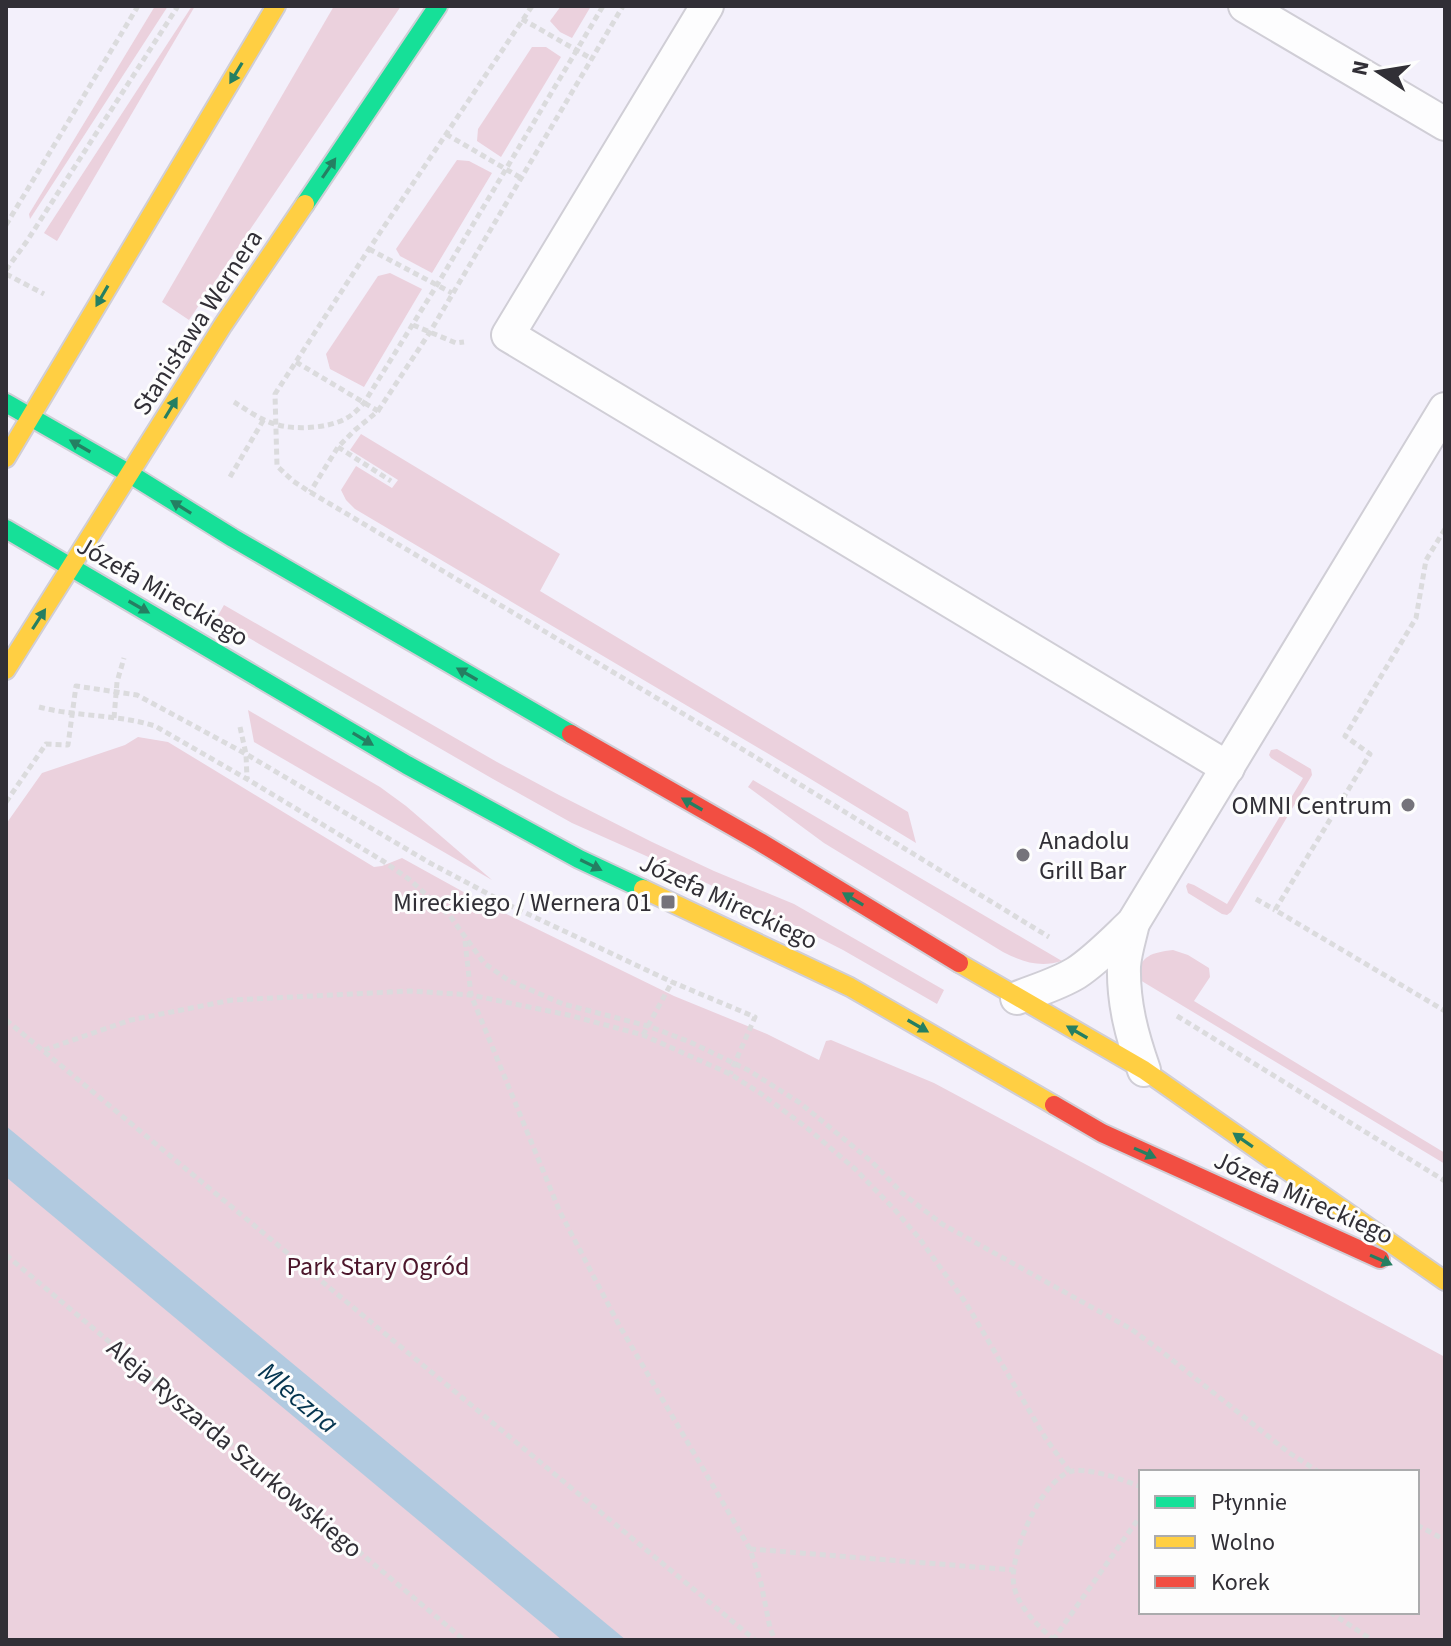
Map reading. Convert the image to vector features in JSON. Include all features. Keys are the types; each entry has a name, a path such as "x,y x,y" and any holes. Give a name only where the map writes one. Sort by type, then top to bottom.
{"main road":[{"path":"6,458 276,6"},
{"name":"Stanisława Wernera","path":"6,670 223,325 438,6"},
{"name":"Józefa Mireckiego","path":"6,403 507,698 760,842 1017,998 1144,1070 1445,1281"},
{"name":"Józefa Mireckiego","path":"6,529 501,817 617,877 850,987 1102,1133 1445,1289"}],"lane":[{"path":"707,6 508,335 1228,768"},
{"path":"1245,6 1445,124"},
{"path":"1017,998 1077,972 1133,923 1445,409"},
{"path":"1133,923 1124,964 1125,1003 1144,1070"}],"path":[{"path":"6,225 138,6"},
{"path":"6,270 178,6"},
{"path":"532,6 275,394 277,466 310,492 729,741 1089,962"},
{"path":"264,419 277,425 314,427 342,421 364,403 603,6"},
{"path":"310,492 338,447 378,411 623,6"},
{"path":"522,19 592,59"},
{"path":"446,134 521,178"},
{"path":"369,249 452,293"},
{"path":"296,362 378,411"},
{"path":"338,447 391,481"},
{"path":"1275,910 1370,754 1345,736 1416,618 1426,560 1445,529"},
{"path":"1438,541 1445,545"},
{"path":"6,802 46,744 68,745 76,686 137,695 511,906 672,982 755,1017 730,1074"},
{"path":"35,706 155,726 410,880 450,916 484,963 508,980 563,1004 648,1026 735,1063 800,1103 942,1224 1131,1329 1288,1452 1316,1470"},
{"path":"1256,899 1445,1011"},
{"path":"465,937 471,995 560,1212 619,1325 750,1549 775,1640"},
{"path":"643,1035 672,982"},
{"path":"1125,984 1445,1181"},
{"path":"44,1050 131,1020 232,1000 410,991 471,995 568,1015 643,1035 730,1074 807,1128 855,1169 919,1238 966,1303 1046,1439 1070,1472"},
{"path":"6,1020 755,1640"},
{"name":"Aleja Ryszarda Szurkowskiego","path":"6,1255 464,1640"},
{"path":"1139,1486 1100,1473 1070,1472 1055,1483 1032,1514 1017,1551 1014,1586 1036,1625 1053,1640 1139,1518"},
{"path":"1419,1526 1445,1540"},
{"path":"750,1549 1014,1570"},
{"path":"1333,1614 1372,1640"}],"green space":[{"path":"155,6 168,6 30,219 29,214"},
{"path":"192,6 195,6 57,241 44,233"},
{"path":"334,6 401,6 189,320 162,302"},
{"path":"561,6 591,6 572,38 560,32 550,21"},
{"path":"532,47 546,47 561,57 501,157 477,141 478,129"},
{"path":"457,160 469,161 492,173 432,273 400,256 396,249"},
{"path":"390,273 422,289 364,387 330,369 326,354 378,276"},
{"path":"361,434 560,554 540,591 908,812 916,843 355,509 341,490 356,466 392,488 398,480 350,450"},
{"path":"224,605 559,795 714,871 794,904 944,990 937,1004 796,926 572,823 493,779 216,619"},
{"path":"248,710 380,787 492,880 254,742"},
{"name":"Park Stary Ogród","path":"138,737 168,742 374,867 402,858 478,900 674,996 767,1034 819,1060 826,1041 831,1040 934,1083 1445,1357 1445,1640 6,1640 6,824 42,773 125,745"},
{"path":"1277,749 1311,769 1312,775 1231,912 1222,914 1188,893 1186,886 1188,883 1194,885 1227,904 1303,778 1271,758 1271,750"},
{"path":"753,780 1062,961 1032,963 1003,952 824,843 748,787"},
{"path":"1173,950 1209,968 1210,977 1194,1001 1445,1153 1445,1164 1135,977 1148,956"}],"water":[{"name":"Mleczna","path":"6,1126 626,1640 562,1640 6,1177"}],"traffic: fast":[{"path":"305,204 438,6"},
{"path":"6,403 571,734"},
{"path":"6,529 407,765 579,859 643,889"}],"traffic: slow":[{"path":"6,458 276,6"},
{"path":"6,670 223,325 305,204"},
{"path":"643,889 850,987 1054,1105"},
{"path":"959,963 1144,1070 1445,1281"}],"traffic: jam":[{"path":"571,734 760,842 959,963"},
{"path":"1054,1105 1102,1133 1380,1259"}],"place":[{"name":"OMNI Centrum","path":"1408,805"},
{"name":"Anadolu Grill Bar","path":"1023,855"},
{"name":"Mireckiego / Wernera 01","path":"668,902"}]}
